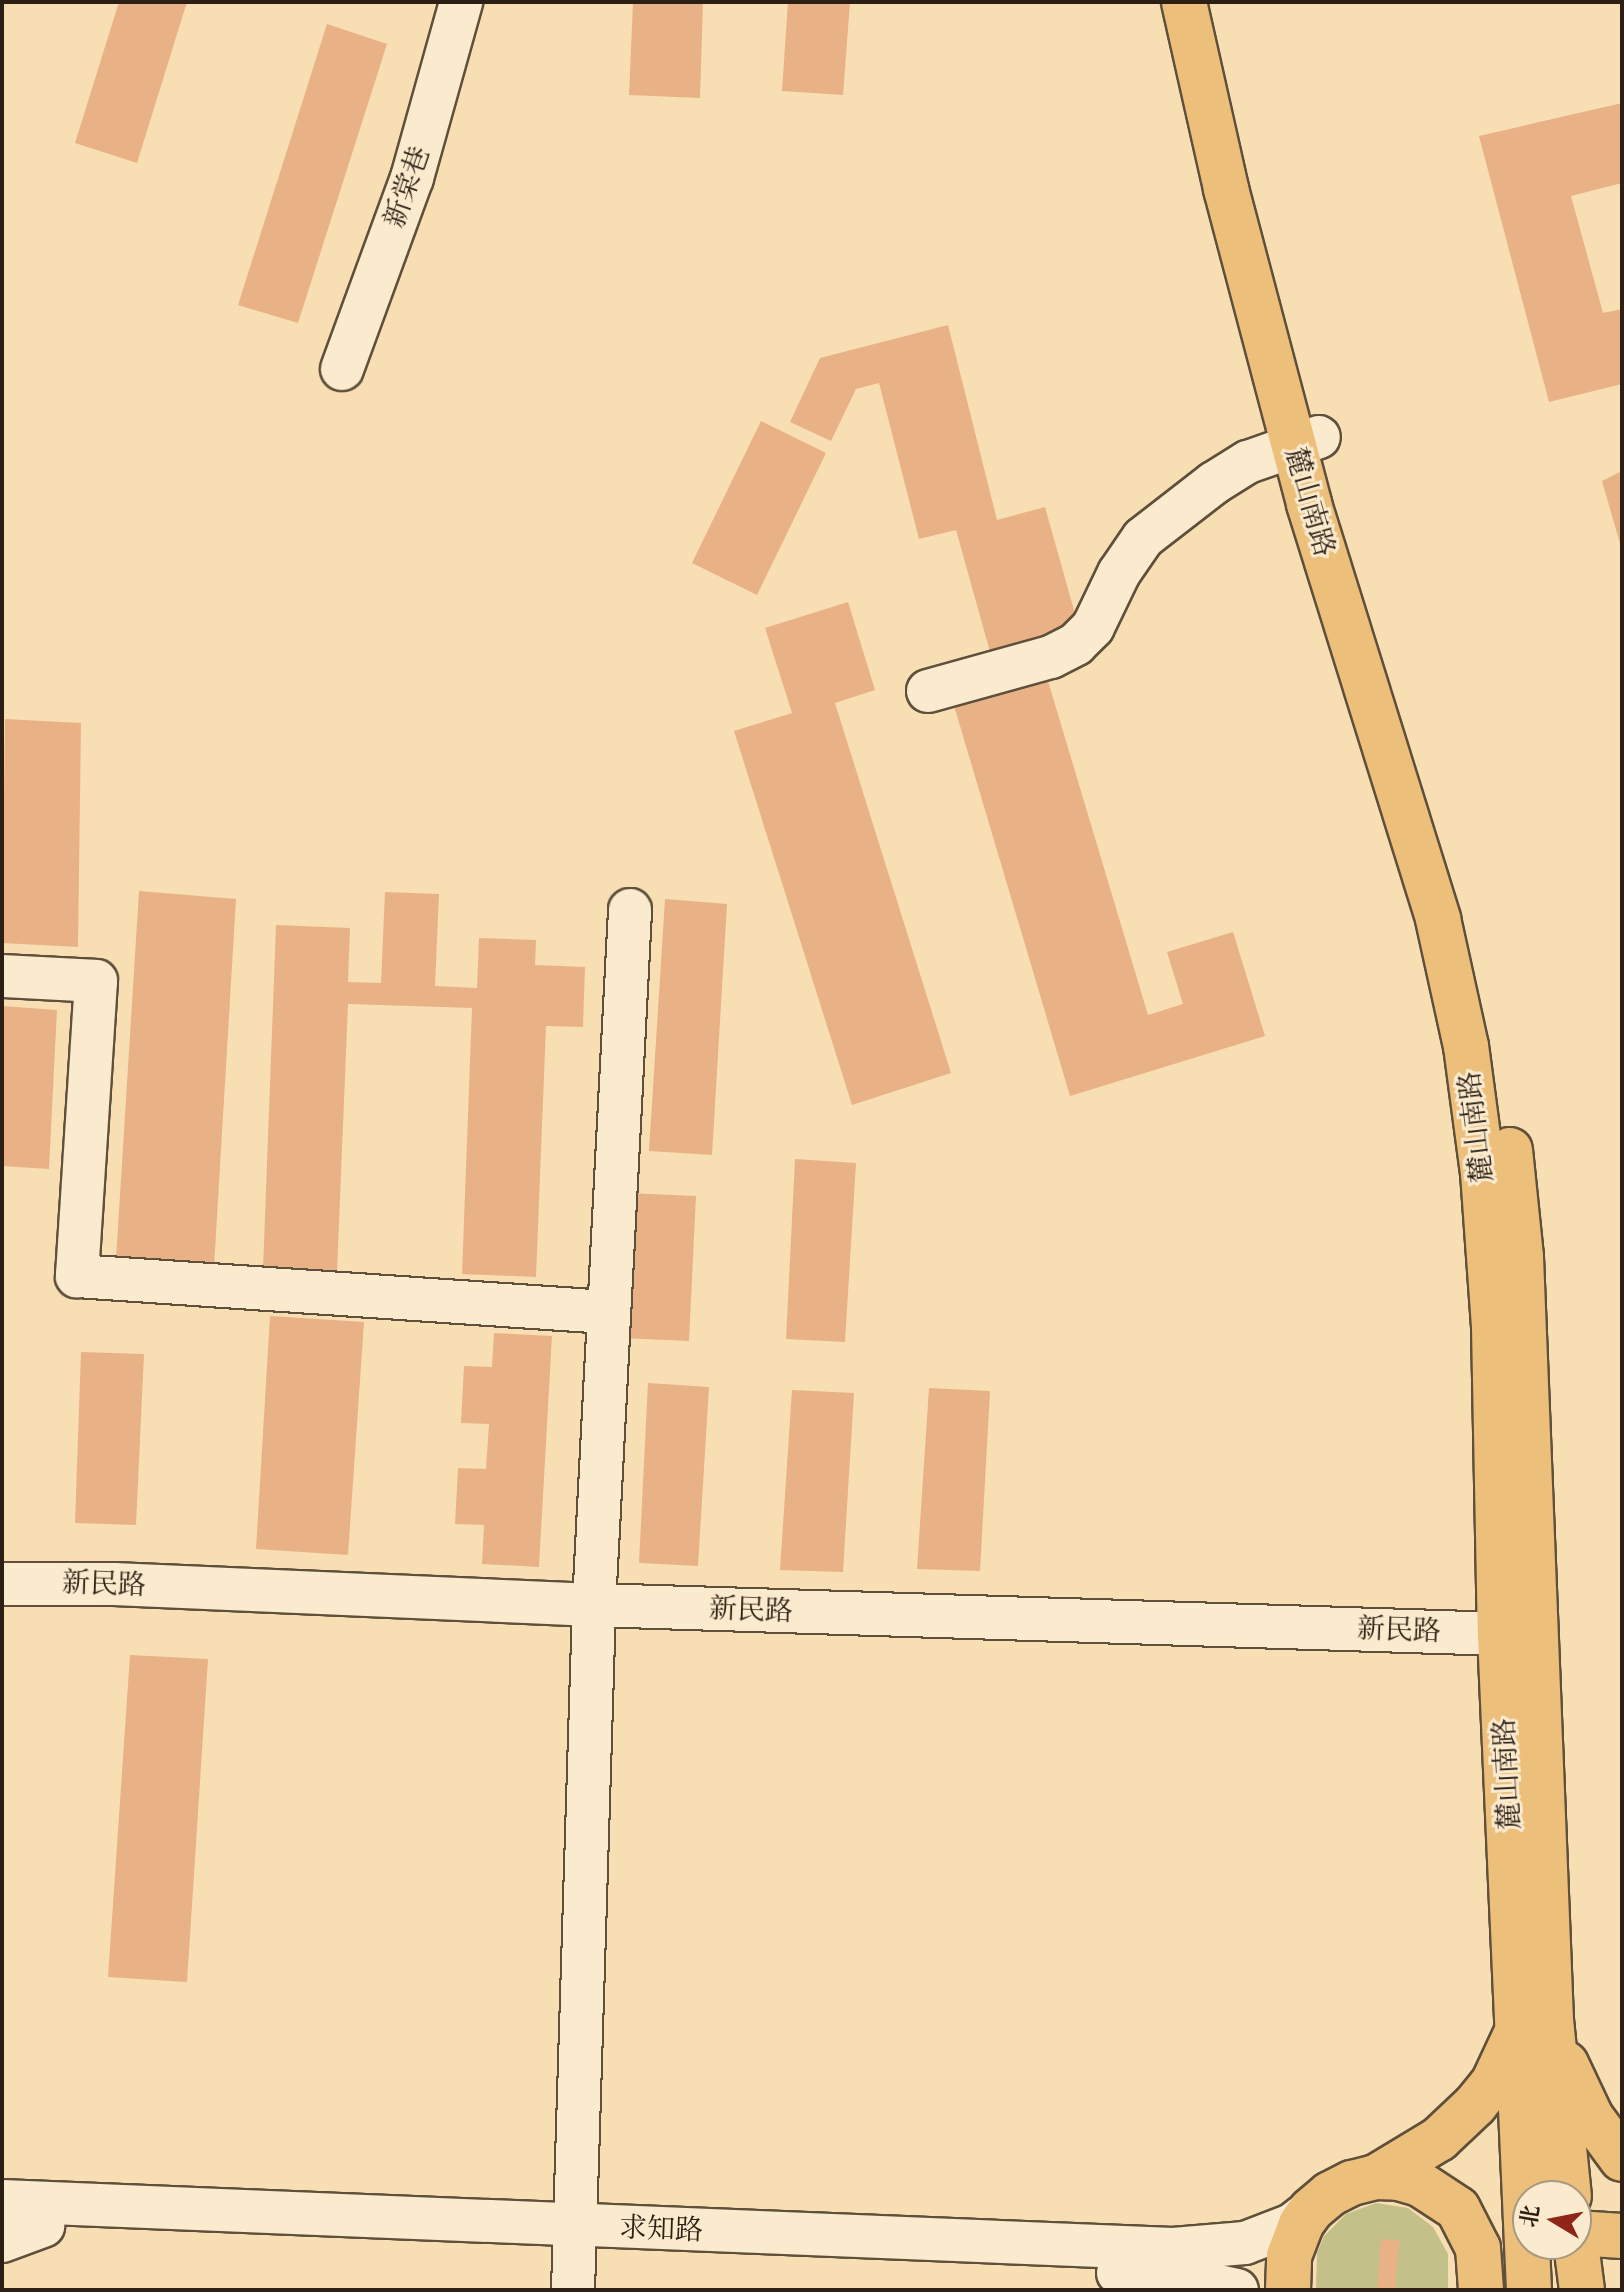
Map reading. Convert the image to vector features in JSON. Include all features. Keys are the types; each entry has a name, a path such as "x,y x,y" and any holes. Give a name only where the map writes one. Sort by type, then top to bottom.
{"main road":[{"name":"麓山南路","path":"1184,2 1226,189 1485,1005 1508,1133 1521,1257 1536,2021 1529,2180"},
{"name":"麓山南路","path":"1214,2 1306,441 1438,919 1466,1046 1483,1173 1494,1327 1500,1634 1536,2021 1566,2180"},
{"path":"1376,2177 1439,2139 1475,2105 1536,2021 1569,2073 1591,2117 1622,2159"},
{"path":"1288,2290 1289,2256 1301,2224 1311,2210 1330,2194 1352,2183 1376,2177 1399,2178 1420,2184 1484,2223 1512,2230"},
{"path":"1458,2209 1478,2248 1481,2290"},
{"path":"1592,2234 1622,2236"},
{"name":"麓山南路","path":"1528,2260 1529,2290"},
{"path":"1578,2260 1582,2290"}],"street":[{"name":"新棠巷","path":"342,369 412,178 461,2"},
{"path":"928,691 1051,657 1076,644 1093,627 1119,573 1143,538 1214,483 1248,462 1306,441"},
{"path":"574,2255 594,1605 630,910"},
{"path":"2,976 96,981 77,1276 607,1312"},
{"name":"新民路","path":"2,1584 114,1584 594,1605 1500,1634"},
{"name":"求知路","path":"2,2201 574,2255 1173,2249 1245,2243 1292,2225 1311,2210"},
{"name":"求知路","path":"2,2225 574,2255 1120,2273 1191,2280 1237,2290"},
{"path":"2,2241 43,2226"}],"shaded area":[{"path":"1376,2203 1408,2208 1433,2227 1448,2254 1448,2290 1316,2290 1317,2253 1324,2236 1346,2214"}],"building":[{"path":"119,2 187,2 137,163 75,143"},
{"path":"633,2 703,2 700,98 629,95"},
{"path":"788,2 850,2 843,95 782,91"},
{"path":"327,24 387,44 298,323 238,305"},
{"path":"1622,103 1622,183 1571,196 1603,313 1622,309 1622,384 1549,402 1479,136"},
{"path":"948,325 997,520 1045,507 1079,628 990,652 956,530 919,539 879,383 856,389 831,441 790,422 820,358"},
{"path":"761,421 826,453 757,595 692,563"},
{"path":"1622,471 1622,547 1621,547 1602,481"},
{"path":"848,602 875,690 835,703 951,1073 852,1105 734,731 792,713 765,628"},
{"path":"1045,671 1148,1015 1183,1004 1167,952 1233,932 1265,1036 1070,1096 952,699"},
{"path":"5,719 81,723 78,947 2,943"},
{"path":"139,891 236,899 214,1267 116,1259"},
{"path":"385,892 439,894 435,986 477,988 479,938 536,940 535,965 585,967 583,1027 546,1026 536,1277 462,1274 472,1008 348,1004 337,1272 263,1269 276,925 350,928 348,982 381,983"},
{"path":"665,899 727,904 712,1155 649,1151"},
{"path":"2,1006 57,1010 49,1169 2,1166"},
{"path":"795,1159 856,1163 845,1342 786,1339"},
{"path":"627,1193 696,1196 689,1341 620,1338"},
{"path":"270,1316 364,1322 348,1555 256,1549"},
{"path":"494,1333 552,1336 539,1567 482,1564 484,1525 455,1524 458,1468 486,1469 489,1424 461,1423 464,1366 492,1367"},
{"path":"81,1352 144,1354 136,1525 75,1523"},
{"path":"648,1383 709,1387 698,1566 639,1563"},
{"path":"929,1388 990,1391 980,1571 917,1569"},
{"path":"792,1390 854,1393 843,1572 780,1570"},
{"path":"130,1655 208,1659 187,1982 108,1977"},
{"path":"1381,2239 1399,2240 1395,2290 1377,2290"}]}
